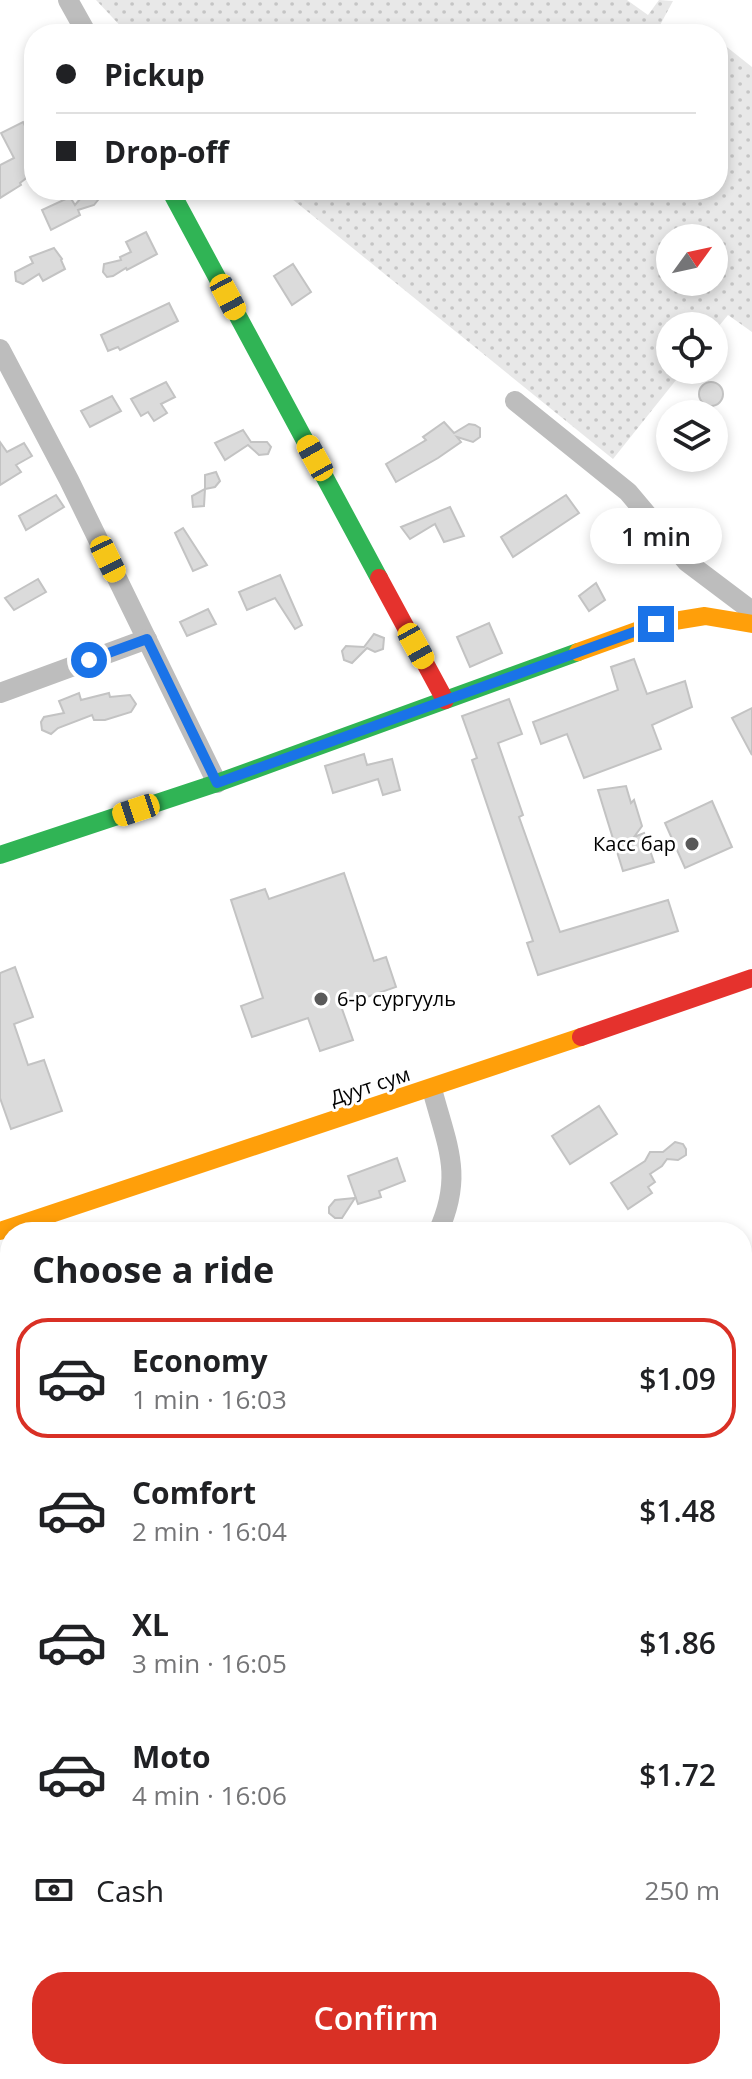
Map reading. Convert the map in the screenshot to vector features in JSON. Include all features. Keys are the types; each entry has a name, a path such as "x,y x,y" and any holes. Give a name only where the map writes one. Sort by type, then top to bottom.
{"street":[{"path":"68,0 81,24"},
{"path":"175,200 445,700"},
{"path":"0,349 69,480 217,783"},
{"path":"515,401 628,492 687,562 752,611"},
{"path":"0,855 217,783 656,624 705,616 752,624"},
{"path":"0,693 147,639"},
{"name":"Дуут сум","path":"27,1222 432,1089 752,978"},
{"path":"432,1089 450,1156 453,1183 442,1222"}],"shaded area":[{"path":"96,0 627,0 648,15 659,0 673,1 661,24 119,24"},
{"path":"728,48 752,67 752,332 728,312 656,312 656,384 673,384 660,400 656,400 656,405 613,459 293,200 728,200"}],"building":[{"path":"24,124 24,180 0,198 0,165 14,158 1,133"},
{"path":"64,200 72,200 75,205 79,200 98,200 94,205 78,210 80,215 51,230 42,210"},
{"path":"146,232 157,254 107,277 103,272 104,264 121,260 120,257 131,252 126,242"},
{"path":"54,248 65,269 43,281 39,274 23,284 16,281 15,272 33,263 30,257"},
{"path":"293,264 311,292 292,305 274,276"},
{"path":"169,303 178,321 120,350 118,347 108,351 101,335"},
{"path":"166,382 175,397 161,404 167,413 154,421 148,412 141,416 131,399"},
{"path":"706,384 716,384 722,390 720,400 700,398 700,390"},
{"path":"112,396 121,411 90,427 81,411"},
{"path":"444,422 454,433 469,424 475,425 480,428 480,437 473,442 457,437 461,442 396,482 386,464 426,440 423,437"},
{"path":"243,430 251,442 267,442 271,447 268,454 259,455 248,445 225,460 215,443"},
{"path":"0,442 7,452 24,443 32,456 16,465 21,472 0,485"},
{"path":"216,472 220,481 215,487 205,489 205,475"},
{"path":"205,489 204,506 193,507 192,496"},
{"path":"56,495 64,507 26,530 19,516"},
{"path":"566,495 579,513 513,557 501,537"},
{"path":"450,507 464,536 444,542 435,524 410,539 401,527"},
{"path":"183,528 207,565 193,571 175,533"},
{"path":"280,575 302,625 295,629 275,598 247,610 239,592"},
{"path":"38,579 46,592 14,610 5,598"},
{"path":"596,583 605,600 589,611 579,596"},
{"path":"208,609 216,624 187,636 180,622"},
{"path":"489,623 502,653 470,667 457,637"},
{"path":"374,634 384,638 383,649 375,652 367,648 352,663 344,660 342,651 346,646 364,647"},
{"path":"634,659 647,694 685,681 692,707 652,725 661,749 584,778 567,734 541,744 533,722 618,690 611,667"},
{"path":"79,693 81,700 109,693 110,697 130,695 136,704 131,712 105,720 94,720 92,715 58,728 51,734 42,730 44,717 64,713 59,701"},
{"path":"509,699 522,734 498,743 523,815 519,817 560,932 668,900 678,931 538,975 527,943 533,941 472,760 477,758 462,716"},
{"path":"752,708 752,755 732,718"},
{"path":"364,754 367,765 392,759 400,790 383,795 378,779 333,793 325,766"},
{"path":"626,786 642,826 634,837 644,833 654,862 623,871 598,790"},
{"path":"712,801 732,847 685,868 665,823"},
{"name":"6-р сургууль","path":"344,873 374,961 386,957 396,987 341,1006 353,1040 320,1051 308,1018 252,1037 241,1006 263,998 231,900 265,889 269,899"},
{"path":"15,967 33,1017 14,1024 28,1065 44,1060 62,1111 11,1129 0,1098 0,973"},
{"path":"599,1106 617,1134 570,1164 552,1136"},
{"path":"675,1142 683,1144 686,1155 678,1160 667,1159 650,1174 655,1182 648,1187 652,1193 628,1209 611,1183 645,1161 650,1152 663,1152"},
{"path":"397,1158 405,1181 379,1191 381,1197 358,1204 348,1176"},
{"path":"355,1198 342,1218 335,1218 329,1213 329,1207 335,1200"}],"traffic: fast":[{"path":"175,200 379,578"},
{"path":"0,855 217,783 578,652"}],"traffic: slow":[{"path":"578,652 656,624 705,616 752,624"},
{"path":"27,1222 581,1037"}],"traffic: jam":[{"path":"379,578 445,700"},
{"path":"581,1037 752,978"}],"place":[{"name":"Касс бар","path":"692,844"},
{"name":"6-р сургууль","path":"321,999"}],"route":[{"path":"89,660 147,639 217,783 656,624"}]}
